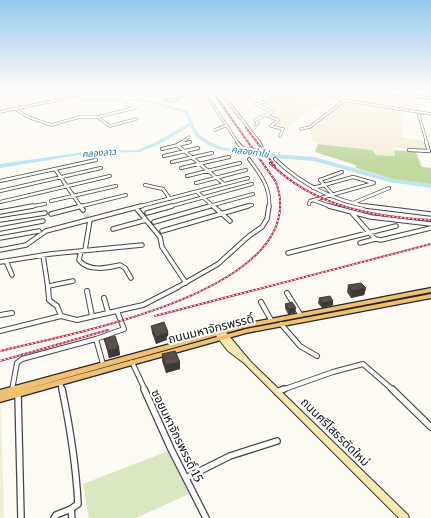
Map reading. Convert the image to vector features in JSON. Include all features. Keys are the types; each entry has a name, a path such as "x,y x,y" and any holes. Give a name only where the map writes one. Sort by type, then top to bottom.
{"main road":[{"name":"ถนนมหาจักรพรรดิ์","path":"0,393 15,392 60,382 271,320 431,290"},
{"name":"ถนนมหาจักรพรรดิ์","path":"0,400 15,392 103,364 222,335 431,296"}],"street":[{"path":"25,115 50,125 80,117 97,117 105,115"},
{"path":"220,115 243,150 264,150 238,115"},
{"path":"256,125 258,122 255,120 266,115"},
{"path":"266,115 278,120 271,126 282,129 280,136"},
{"path":"301,129 310,127 325,115"},
{"path":"409,150 429,151 419,115"},
{"path":"97,117 108,126 136,119"},
{"path":"214,130 227,125"},
{"path":"177,145 189,137"},
{"path":"162,149 190,142"},
{"path":"177,145 224,184"},
{"path":"164,156 198,148"},
{"path":"172,162 212,153"},
{"path":"181,168 229,157"},
{"path":"0,330 61,316 77,320 149,302 186,283 218,264 265,223 270,207 270,196 264,180 249,159"},
{"path":"275,159 291,175 329,196 354,203 390,210 431,214"},
{"path":"0,181 96,160"},
{"path":"187,176 240,163"},
{"path":"0,191 101,168"},
{"path":"56,169 82,209"},
{"path":"196,183 246,170"},
{"path":"333,195 320,180 342,172"},
{"path":"0,202 110,176"},
{"path":"308,204 308,202 313,200 363,187 374,182 353,177 313,188"},
{"path":"0,250 26,245 46,231 248,178"},
{"path":"147,213 252,184"},
{"path":"145,185 163,189 170,199"},
{"path":"51,201 116,186"},
{"path":"354,203 389,188"},
{"path":"197,192 230,221"},
{"path":"154,222 253,194"},
{"path":"51,214 82,209 126,195"},
{"path":"313,200 351,212 387,220 431,224"},
{"path":"0,210 14,210 45,204"},
{"path":"162,232 252,205"},
{"path":"136,208 160,237 162,247 186,283"},
{"path":"351,212 368,233 375,239"},
{"path":"0,220 45,213"},
{"path":"90,220 80,260 82,264 100,269 120,266 131,278"},
{"path":"113,229 146,220"},
{"path":"0,229 43,222"},
{"path":"288,253 396,226"},
{"path":"360,243 375,239 381,240 431,228"},
{"path":"0,238 39,231"},
{"path":"0,262 43,255 142,245"},
{"path":"43,255 49,286 48,300 57,306 61,316"},
{"path":"6,261 12,275"},
{"path":"49,286 73,281"},
{"path":"88,291 92,316"},
{"path":"286,293 300,314"},
{"path":"104,298 108,312"},
{"path":"261,302 271,320"},
{"path":"21,518 15,392 17,363 22,359 96,339 124,329 117,311"},
{"path":"0,316 12,313"},
{"path":"281,324 300,346 317,356"},
{"name":"ถนนศรีโสธรตัดใหม่","path":"222,335 230,349 248,363 405,518"},
{"path":"96,339 103,364"},
{"name":"ซอยมหาจักรพรรดิ์ 15","path":"132,362 206,518"},
{"path":"277,392 313,378 363,364 397,393 431,427"},
{"path":"54,518 56,515 72,509 78,504 78,478 68,416 60,382"},
{"path":"186,478 213,463 244,450 260,448 277,441"},
{"path":"72,509 72,518"}],"shaded area":[{"path":"303,115 286,129 274,126 279,119 268,116"},
{"path":"327,115 401,115 402,137 424,141 427,151 393,147 395,156 375,155 372,150 318,144 312,140 311,130 313,126"},
{"path":"1,403 4,518 0,518"}],"green space":[{"path":"318,144 372,150 376,155 395,156 394,150 416,152 422,167 431,168 431,184 396,180 356,168 356,165 315,152"},
{"path":"168,451 189,494 136,518 89,518 83,484"}],"building":[{"path":"361,283 366,288 352,291 348,285"},
{"path":"330,296 333,301 322,303 319,298"},
{"path":"292,302 296,308 289,309 285,304"},
{"path":"164,322 168,332 156,337 151,326"},
{"path":"115,336 119,348 108,351 104,339"},
{"path":"175,351 180,362 165,365 162,354"}],"waterway":[{"name":"คลองท่าไข่","path":"188,115 191,123"},
{"name":"คลองลาว","path":"0,166 91,152 139,151 156,144 191,123"},
{"name":"คลองท่าไข่","path":"191,123 198,136 210,144 220,148 249,154 314,159 389,180 431,186"}],"tunnel":[{"path":"88,220 83,210 92,219"}],"railway":[{"path":"0,351 77,333 127,319 178,301 224,279 259,252 278,220 276,182 229,115"},
{"path":"246,128 275,166"},
{"path":"270,163 287,178 305,190 324,199 365,212 387,216 431,220"},
{"path":"155,316 431,244"},
{"path":"0,361 108,330"}]}
